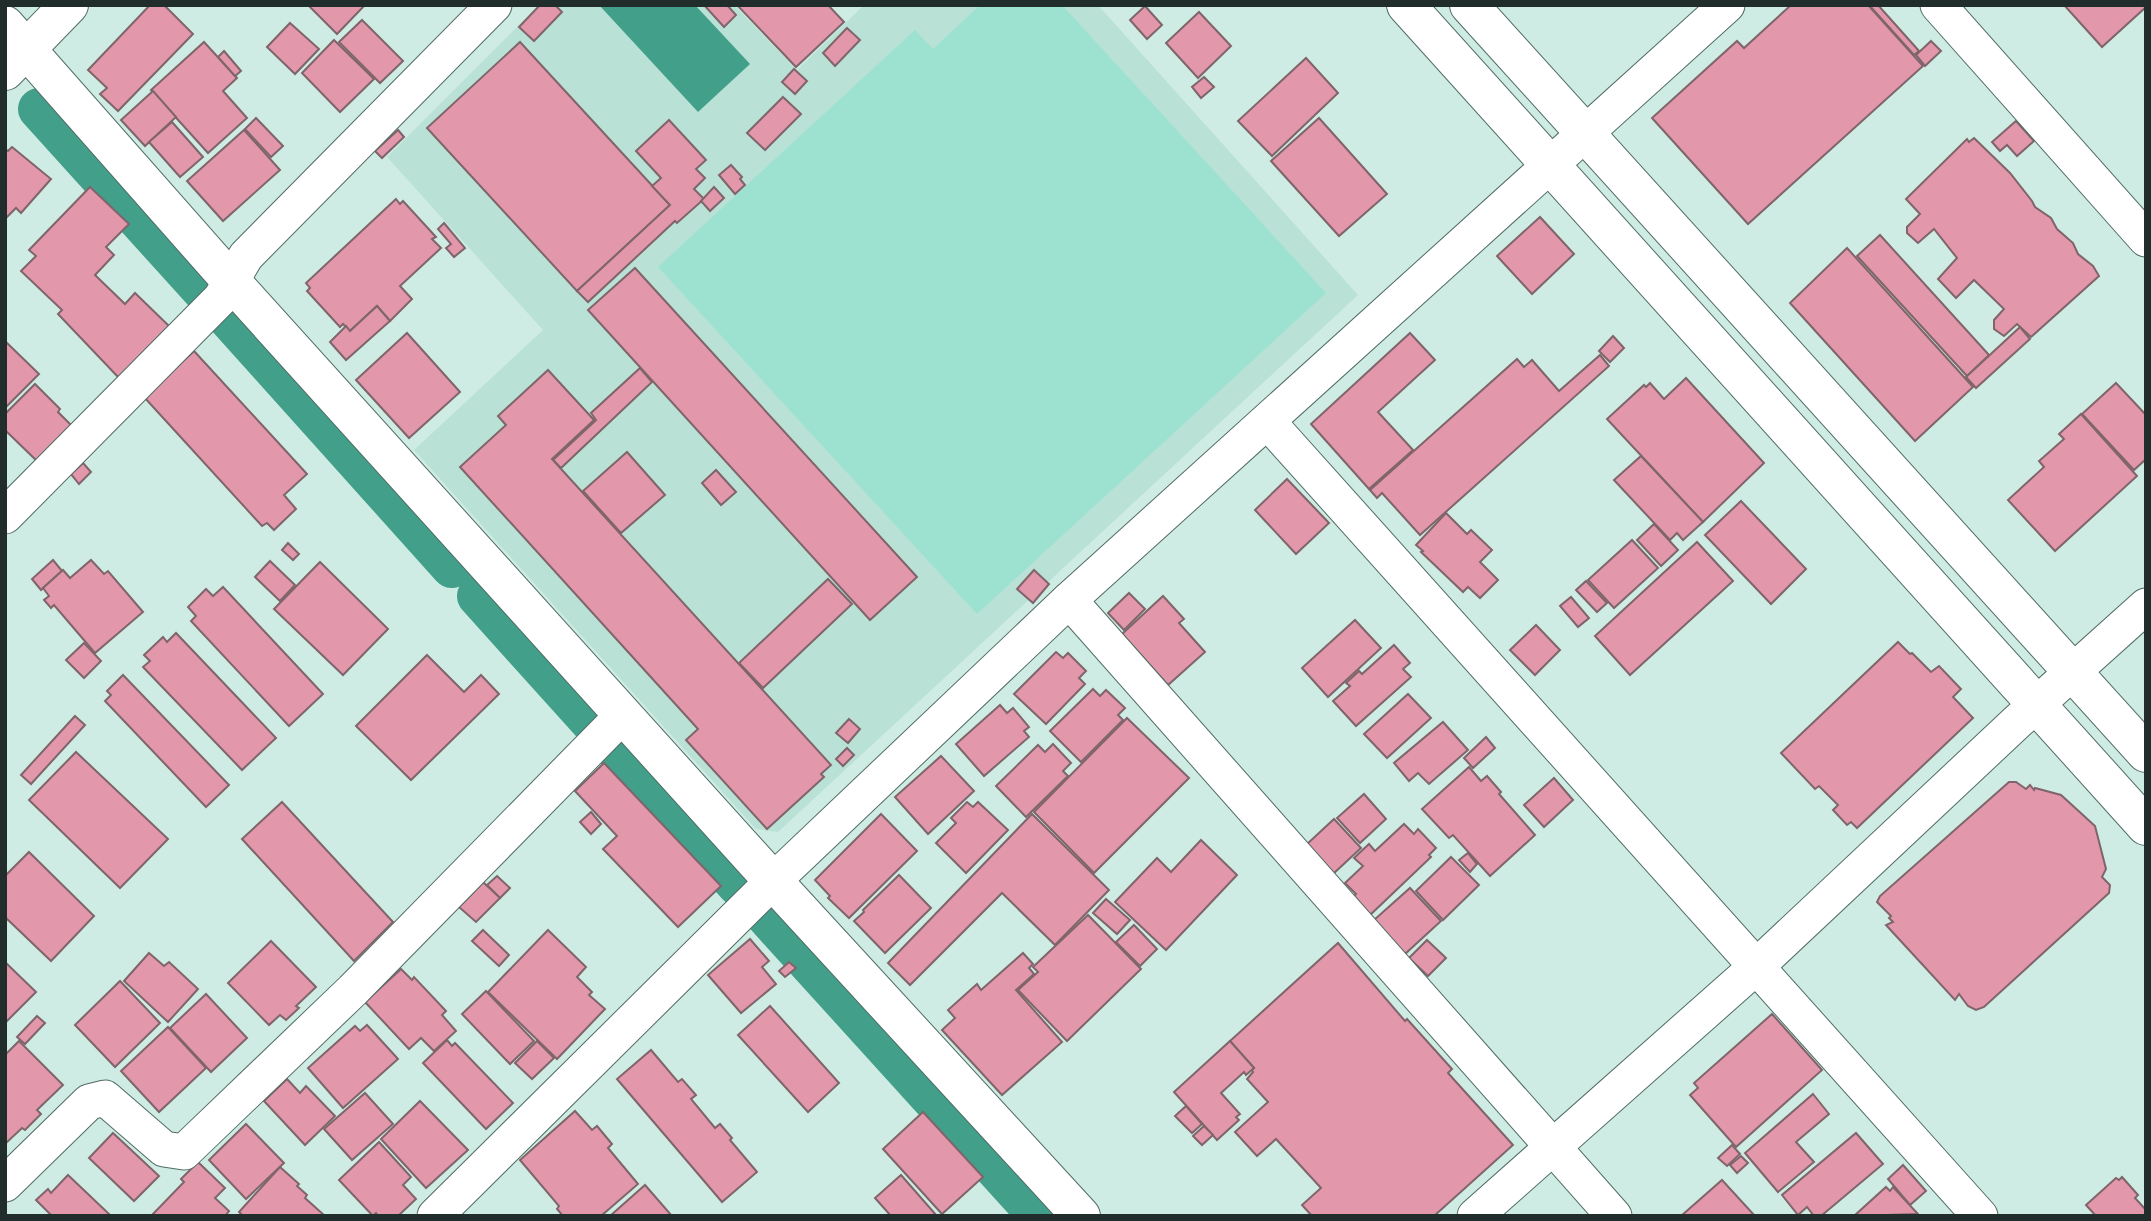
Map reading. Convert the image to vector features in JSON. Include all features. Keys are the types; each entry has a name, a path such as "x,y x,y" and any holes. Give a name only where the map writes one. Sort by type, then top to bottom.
{"street":[{"path":"69,5 12,49 230,280 773,881 1081,1216"},
{"path":"5,516 221,298 246,256 494,5"},
{"path":"1406,5 2146,826"},
{"path":"1469,5 2146,753"},
{"path":"435,1216 773,881 1069,600 1727,5"},
{"path":"1938,5 2146,239"},
{"path":"1268,422 1980,1216"},
{"path":"1069,600 1614,1216"},
{"path":"1475,1216 1757,966 2036,704 2146,607"},
{"path":"5,1184 89,1102 105,1098 164,1149 184,1152 353,990 623,715"}],"shaded area":[{"path":"539,5 734,5 797,70 864,5 1098,5 1358,295 778,832 756,829 414,450 543,330 387,157"},
{"path":"599,5 695,5 750,64 698,112"},
{"path":"980,5 1062,5 1326,293 977,614 658,267 915,30 933,49"}],"building":[{"path":"150,5 164,5 193,34 118,111 100,94 107,88 88,70"},
{"path":"308,5 365,5 337,34"},
{"path":"540,5 555,5 562,12 534,41 519,27"},
{"path":"704,5 727,5 736,15 724,27"},
{"path":"737,5 828,5 844,22 796,67"},
{"path":"1791,5 1868,5 1923,66 1748,224 1652,118 1737,41 1744,48"},
{"path":"1869,5 1878,5 1919,51 1914,55"},
{"path":"2064,5 2146,5 2146,7 2102,47"},
{"path":"1145,6 1162,25 1147,39 1130,20"},
{"path":"1199,12 1231,46 1198,78 1166,43"},
{"path":"362,20 403,61 380,83 339,42"},
{"path":"290,23 319,49 295,74 267,47"},
{"path":"847,28 860,40 835,66 823,53"},
{"path":"334,40 374,79 340,112 302,73"},
{"path":"1931,41 1941,51 1925,66 1916,55"},
{"path":"204,42 237,78 223,91 247,118 208,153 151,90"},
{"path":"520,42 670,205 577,291 427,128"},
{"path":"224,51 241,71 235,76 218,57"},
{"path":"1306,58 1338,93 1272,156 1238,121"},
{"path":"794,69 807,81 795,94 782,82"},
{"path":"1204,77 1214,87 1201,98 1192,87"},
{"path":"153,91 176,117 145,146 121,120"},
{"path":"783,97 801,114 765,150 747,133"},
{"path":"256,118 283,146 271,157 245,129"},
{"path":"1319,118 1387,194 1339,236 1271,161"},
{"path":"669,120 706,160 696,169 705,178 694,189 704,199 677,223 675,221 588,302 577,291 670,205 652,186 661,178 636,151"},
{"path":"2016,121 2034,141 2017,156 2007,145 2000,151 1992,142"},
{"path":"172,122 203,157 180,177 149,142"},
{"path":"244,130 280,170 223,221 187,181"},
{"path":"398,130 404,137 382,158 375,151"},
{"path":"1974,138 2010,173 2035,207 2051,218 2057,229 2073,243 2078,254 2093,266 2099,276 2031,337 2017,324 2004,336 1994,329 1994,320 2004,309 1974,280 1956,298 1938,279 1957,258 1934,229 1918,243 1907,233 1907,227 1920,214 1906,199 1967,139 1969,142"},
{"path":"12,147 51,179 21,213 16,208 5,219 5,149 8,151"},
{"path":"731,165 742,177 740,179 745,185 735,194 719,175"},
{"path":"90,187 129,224 106,247 114,255 95,275 125,304 135,293 169,326 119,378 58,314 62,310 21,271 36,256 29,250"},
{"path":"714,187 724,198 710,211 701,201"},
{"path":"396,199 400,204 403,201 436,237 432,239 441,248 400,286 412,299 390,321 377,306 350,331 343,324 340,327 307,291 310,288 306,283"},
{"path":"1540,217 1574,254 1532,294 1497,256"},
{"path":"444,223 465,248 454,257 446,248 451,244 438,229"},
{"path":"1880,235 1989,355 1967,376 1857,256"},
{"path":"1847,248 1973,387 1915,441 1790,303"},
{"path":"635,268 917,577 870,620 588,310"},
{"path":"377,306 390,321 346,360 330,342 346,326 350,331"},
{"path":"2020,327 2030,339 1976,388 1966,377"},
{"path":"407,333 460,392 409,438 356,380"},
{"path":"1410,333 1435,360 1378,412 1413,450 1369,489 1311,424"},
{"path":"1613,336 1624,348 1610,362 1599,351"},
{"path":"5,341 39,374 5,408"},
{"path":"194,351 307,474 284,495 296,509 274,530 267,523 262,526 144,397"},
{"path":"1600,355 1609,366 1420,535 1382,493 1377,498 1370,490 1517,359 1524,367 1532,360 1559,391"},
{"path":"640,368 652,382 561,468 553,460 596,420 591,413"},
{"path":"548,370 594,420 552,459 831,765 821,774 824,777 767,829 686,740 698,729 460,467 506,425 498,416"},
{"path":"1686,378 1764,463 1703,522 1607,419 1644,385 1646,387 1650,383 1664,399"},
{"path":"2116,383 2146,415 2146,459 2134,470 2082,414"},
{"path":"35,384 60,409 58,412 73,427 39,463 5,430 5,414"},
{"path":"2081,414 2137,476 2055,551 2008,500 2044,467 2039,461 2064,439 2059,434"},
{"path":"627,452 665,495 621,533 583,491"},
{"path":"1641,456 1703,522 1683,540 1677,533 1670,540 1614,480"},
{"path":"83,463 91,472 79,484 71,474"},
{"path":"716,470 736,492 721,505 702,483"},
{"path":"1287,479 1329,523 1296,554 1255,510"},
{"path":"1741,501 1806,569 1771,604 1705,535"},
{"path":"1446,513 1467,534 1471,530 1492,550 1480,562 1498,580 1480,598 1468,587 1463,592 1416,545"},
{"path":"1654,524 1678,550 1661,566 1637,540"},
{"path":"1632,540 1658,568 1614,608 1588,580"},
{"path":"1697,542 1733,581 1630,675 1595,636"},
{"path":"288,543 299,554 293,560 282,550"},
{"path":"53,560 62,571 41,590 32,579"},
{"path":"91,560 104,574 108,571 143,612 95,653 54,605 51,608 44,600 49,596 43,588 63,570 70,578"},
{"path":"270,561 295,585 280,601 255,577"},
{"path":"320,562 388,629 343,675 274,609"},
{"path":"1034,570 1049,584 1033,603 1017,589"},
{"path":"828,579 852,604 763,688 739,663"},
{"path":"1586,581 1607,603 1597,612 1576,590"},
{"path":"223,587 323,694 289,726 191,621 196,616 188,607 206,589 213,596"},
{"path":"1129,593 1145,609 1124,630 1108,613"},
{"path":"1163,596 1184,619 1179,623 1205,652 1168,685 1122,634"},
{"path":"1571,597 1589,618 1578,627 1560,606"},
{"path":"1355,620 1381,648 1328,697 1302,668"},
{"path":"1536,625 1560,650 1535,675 1510,650"},
{"path":"176,633 276,738 242,770 143,667 150,661 144,655 163,637 167,642"},
{"path":"1898,642 1931,672 1939,666 1961,689 1953,697 1973,718 1857,828 1851,822 1847,825 1833,810 1838,805 1819,786 1815,789 1781,753"},
{"path":"84,643 101,661 84,678 66,660"},
{"path":"1394,645 1410,663 1403,669 1411,677 1356,726 1333,701 1350,686 1346,683 1359,671 1362,674"},
{"path":"1056,652 1063,658 1068,653 1086,671 1079,678 1085,684 1046,724 1014,694"},
{"path":"427,655 464,692 481,675 499,694 411,780 356,726"},
{"path":"123,675 229,785 206,807 105,701 111,695 107,691"},
{"path":"1093,689 1100,696 1106,690 1125,708 1118,715 1123,720 1081,762 1050,731"},
{"path":"1408,694 1431,718 1387,758 1364,734"},
{"path":"1000,705 1007,713 1013,708 1029,727 1024,731 1029,737 984,776 956,744"},
{"path":"75,716 85,725 31,784 21,775"},
{"path":"1127,718 1189,778 1094,873 1034,812"},
{"path":"849,719 860,729 848,743 836,733"},
{"path":"1443,722 1468,750 1429,784 1418,773 1409,781 1394,763"},
{"path":"1486,737 1495,748 1473,768 1464,758"},
{"path":"1053,744 1071,763 1063,771 1068,776 1026,817 996,786 1038,745 1045,752"},
{"path":"847,748 854,755 843,766 836,759"},
{"path":"76,752 168,839 120,888 29,800"},
{"path":"941,756 974,791 928,834 895,797"},
{"path":"604,763 721,886 678,927 603,849 617,836 575,791"},
{"path":"1469,767 1481,781 1487,776 1535,835 1490,876 1453,835 1449,838 1422,809"},
{"path":"1554,778 1573,800 1544,827 1524,805"},
{"path":"2009,782 2016,782 2026,789 2030,785 2034,790 2035,788 2061,795 2095,826 2106,869 2102,877 2110,885 2109,893 1984,1007 1976,1010 1968,1006 1959,994 1955,1000 1886,925 1893,922 1889,918 1891,916 1877,902 1880,896"},
{"path":"1364,794 1386,819 1360,843 1337,818"},
{"path":"282,802 393,922 354,961 242,839"},
{"path":"967,802 973,807 978,802 1008,830 966,873 936,843 956,823 951,818"},
{"path":"591,812 601,824 591,834 580,822"},
{"path":"881,814 917,851 849,918 828,898 830,896 815,880"},
{"path":"1032,814 1109,890 1055,945 1002,893 910,985 888,963"},
{"path":"1334,819 1361,848 1333,874 1306,845"},
{"path":"1404,824 1414,834 1418,829 1436,848 1429,855 1431,857 1369,916 1352,898 1356,894 1345,883 1363,866 1354,858 1369,844 1375,851"},
{"path":"1201,840 1237,875 1166,950 1115,902 1157,858 1171,872"},
{"path":"29,852 94,916 51,961 5,917 5,876"},
{"path":"1468,853 1477,864 1470,872 1459,860"},
{"path":"1451,857 1479,885 1443,920 1416,891"},
{"path":"899,875 931,908 885,953 854,921"},
{"path":"497,876 510,888 500,898 487,885"},
{"path":"483,882 500,898 476,922 459,907"},
{"path":"1410,888 1441,921 1405,954 1374,920"},
{"path":"1106,899 1130,920 1117,934 1093,913"},
{"path":"1088,915 1141,969 1067,1041 1018,990 1038,972 1033,967"},
{"path":"1134,925 1157,949 1140,966 1116,942"},
{"path":"483,930 509,955 499,966 472,941"},
{"path":"548,930 586,967 577,977 592,992 589,995 605,1009 557,1059 488,992"},
{"path":"750,939 769,961 762,967 776,984 741,1013 708,975"},
{"path":"1427,940 1446,958 1428,976 1409,958"},
{"path":"271,941 316,987 286,1020 280,1015 269,1025 228,983"},
{"path":"1338,943 1405,1021 1407,1019 1452,1069 1448,1073 1513,1145 1434,1216 1312,1216 1302,1205 1321,1188 1276,1139 1257,1156 1235,1132 1268,1102 1247,1079 1254,1068 1230,1041"},
{"path":"149,953 164,966 169,962 198,989 168,1022 124,981"},
{"path":"1023,953 1033,964 1029,968 1034,974 1016,990 1062,1042 1002,1095 942,1030 955,1018 948,1010 977,984 981,990"},
{"path":"5,962 36,992 5,1023"},
{"path":"789,962 796,968 785,977 779,971"},
{"path":"401,969 412,980 414,977 446,1011 442,1015 456,1031 434,1051 421,1038 409,1049 365,1002"},
{"path":"120,981 160,1023 115,1067 75,1025"},
{"path":"486,991 534,1041 510,1064 462,1014"},
{"path":"206,994 247,1038 211,1072 170,1028"},
{"path":"770,1006 839,1083 808,1112 738,1035"},
{"path":"1772,1014 1822,1070 1736,1147 1690,1095 1698,1088 1694,1083"},
{"path":"37,1016 45,1023 25,1044 17,1037"},
{"path":"367,1025 398,1059 343,1108 308,1068 355,1026 360,1031"},
{"path":"168,1027 206,1068 159,1112 121,1071"},
{"path":"447,1040 452,1046 455,1043 513,1103 486,1129 423,1063"},
{"path":"19,1041 63,1085 37,1110 41,1114 5,1144 5,1055"},
{"path":"537,1041 554,1058 532,1079 515,1063"},
{"path":"1230,1041 1254,1068 1246,1075 1244,1072 1221,1093 1240,1114 1236,1117 1239,1120 1217,1140 1174,1092"},
{"path":"651,1050 678,1082 682,1079 696,1095 691,1099 715,1128 720,1124 757,1172 722,1202 617,1079"},
{"path":"287,1079 300,1093 306,1086 335,1116 305,1145 264,1101"},
{"path":"365,1093 393,1124 352,1160 324,1129"},
{"path":"1813,1094 1829,1114 1796,1142 1814,1162 1778,1192 1745,1153"},
{"path":"420,1101 468,1150 426,1188 381,1139"},
{"path":"1186,1106 1202,1124 1192,1133 1175,1116"},
{"path":"575,1111 592,1130 597,1126 612,1144 608,1148 638,1184 601,1216 563,1216 557,1209 559,1206 520,1160"},
{"path":"923,1112 983,1177 942,1214 883,1149"},
{"path":"246,1124 284,1163 246,1199 209,1160"},
{"path":"1204,1126 1213,1135 1202,1145 1193,1136"},
{"path":"113,1133 159,1176 134,1201 89,1158"},
{"path":"1856,1133 1883,1164 1821,1216 1814,1216 1807,1207 1798,1215 1782,1195"},
{"path":"379,1142 411,1177 403,1185 416,1199 398,1216 378,1216 376,1213 373,1216 339,1180"},
{"path":"1732,1145 1740,1154 1727,1166 1718,1158"},
{"path":"1741,1156 1748,1163 1737,1173 1730,1165"},
{"path":"198,1162 225,1188 215,1198 229,1211 225,1216 151,1216 184,1182 181,1179"},
{"path":"1903,1165 1926,1191 1910,1205 1888,1179"},
{"path":"280,1167 299,1184 297,1186 307,1195 305,1198 325,1216 243,1216 239,1212"},
{"path":"68,1175 109,1214 107,1216 52,1216 36,1200 48,1189 51,1193"},
{"path":"901,1175 937,1216 891,1216 875,1198"},
{"path":"2122,1177 2138,1195 2135,1198 2146,1210 2146,1216 2096,1216 2086,1205 2116,1178 2119,1180"},
{"path":"1722,1180 1755,1216 1681,1216"},
{"path":"645,1185 672,1216 610,1216"},
{"path":"1886,1187 1890,1191 1893,1187 1918,1214 1854,1216"}],"waterway":[{"path":"39,109 209,297"},
{"path":"224,313 452,567"},
{"path":"478,596 596,727"},
{"path":"615,748 738,885"},
{"path":"765,914 1039,1216"}]}
